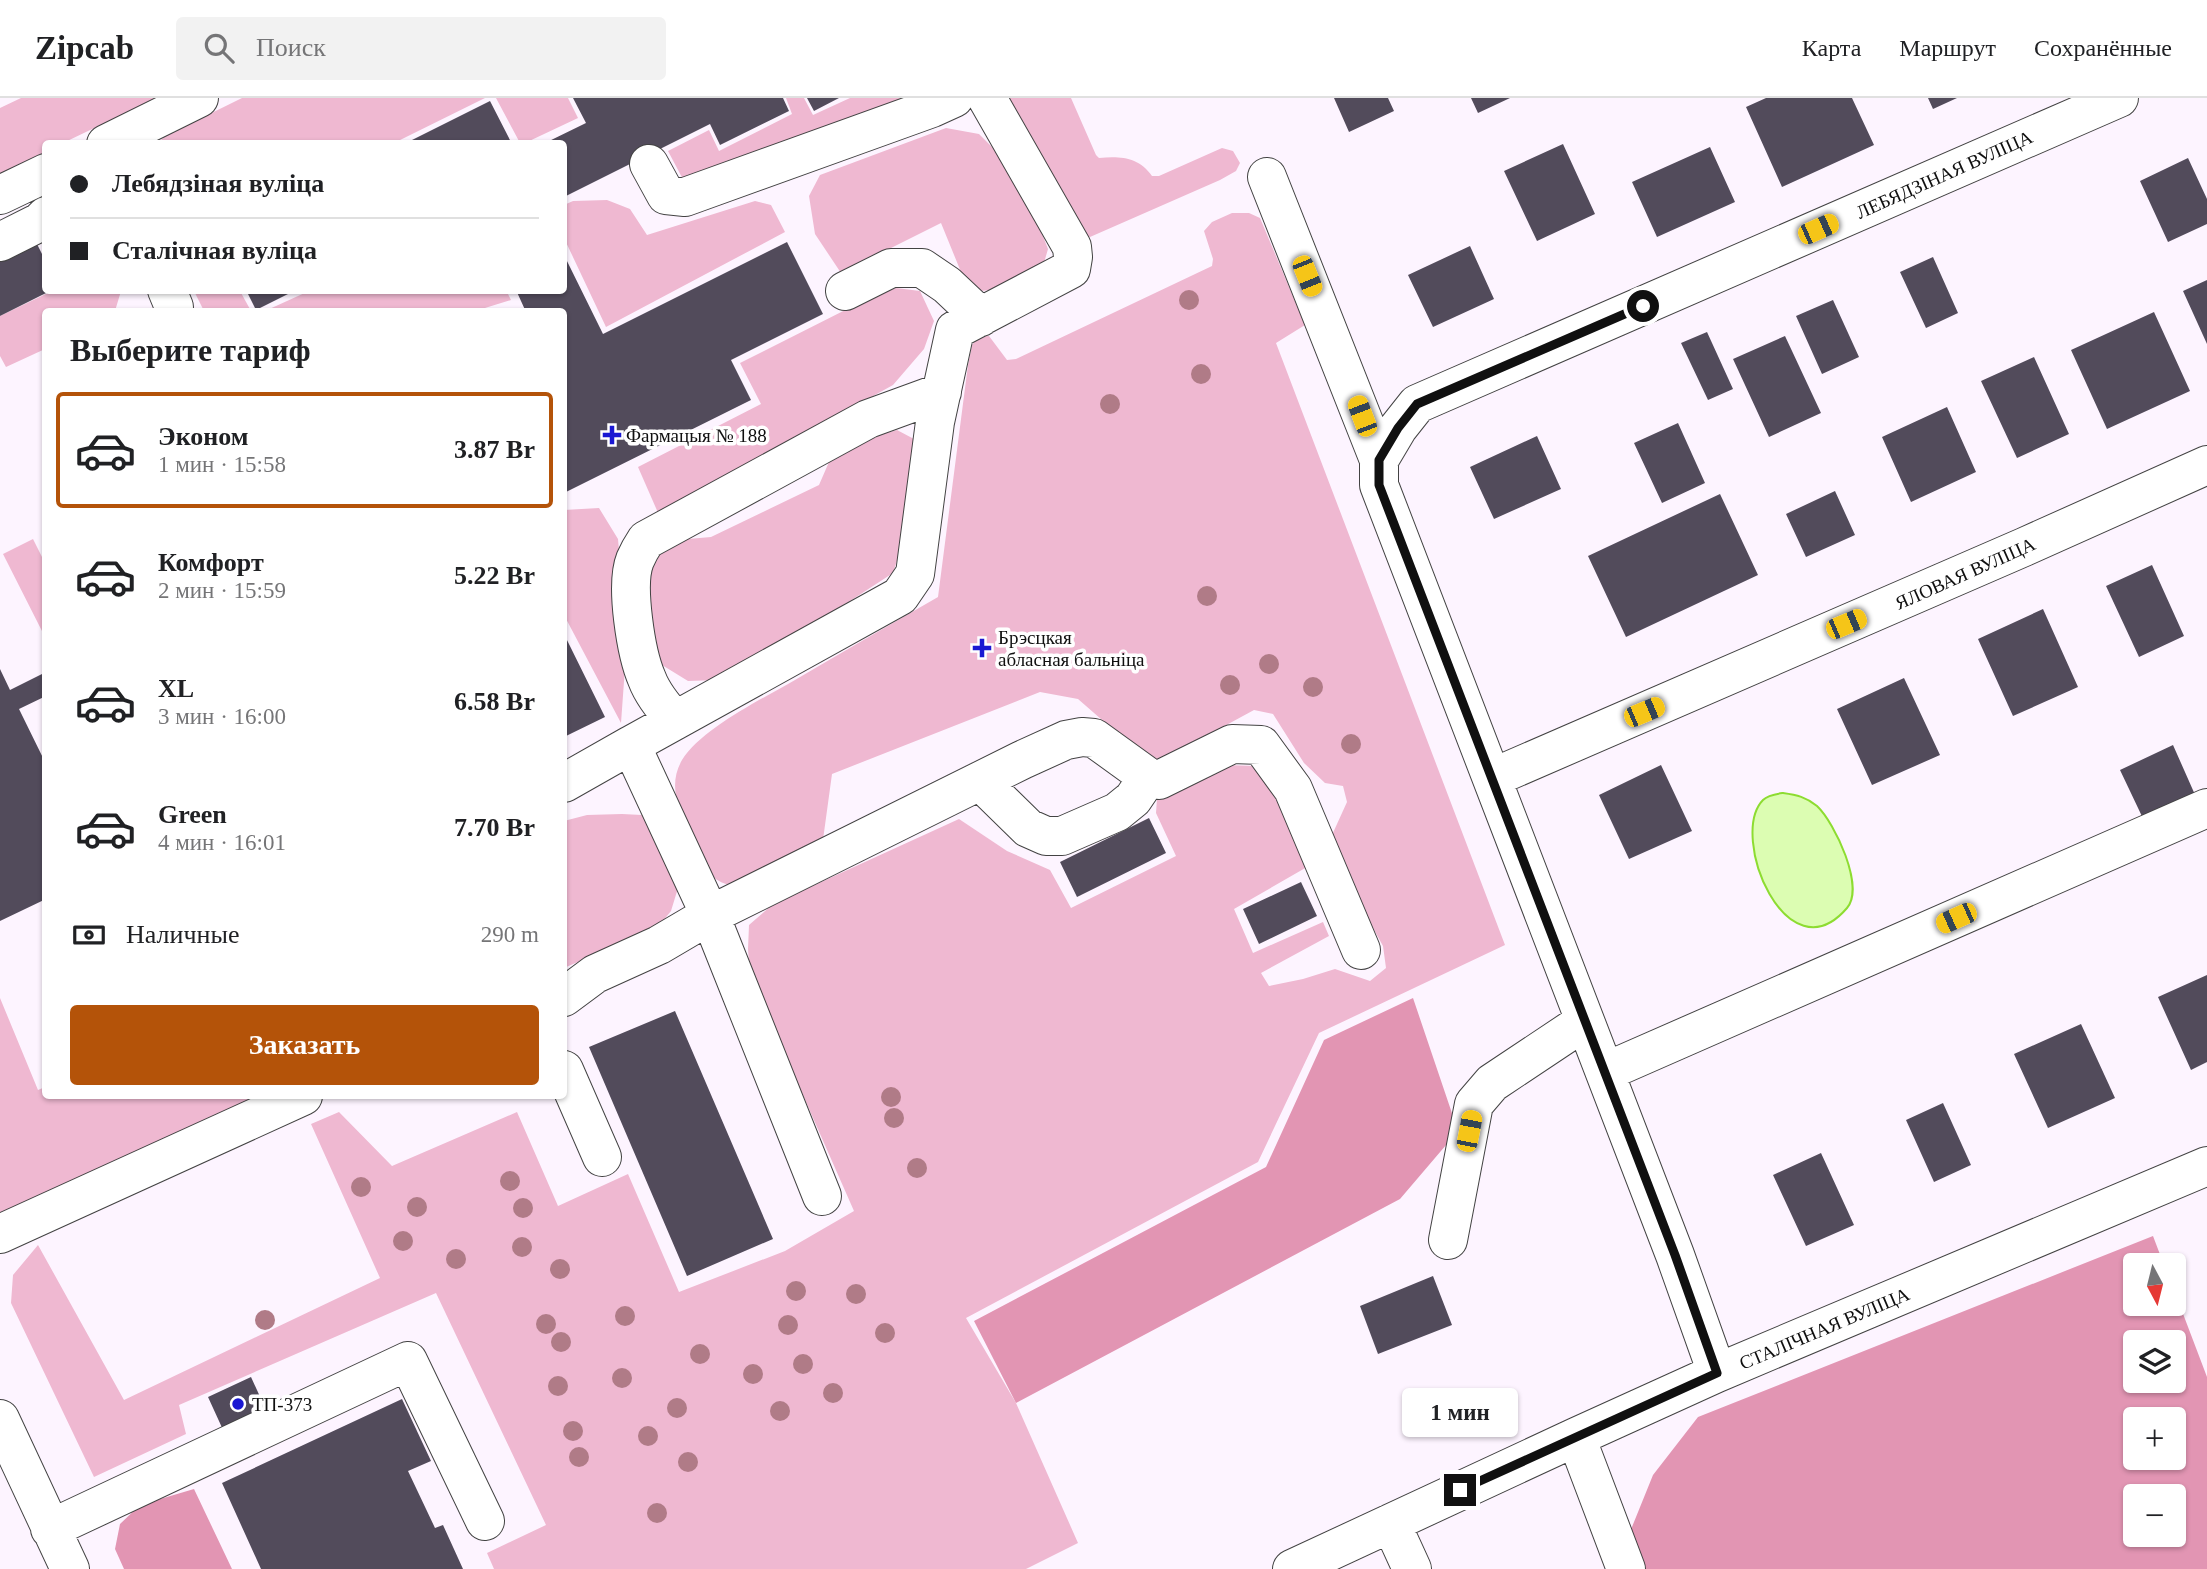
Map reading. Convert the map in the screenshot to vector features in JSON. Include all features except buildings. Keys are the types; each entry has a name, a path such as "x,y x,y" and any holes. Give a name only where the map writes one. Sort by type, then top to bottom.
{"street":[{"path":"114,140 199,98"},
{"path":"649,164 666,195 685,197 954,98"},
{"path":"567,781 900,596 915,574 935,422 955,330 1071,269 1073,257 1072,247 987,98"},
{"name":"ЛЕБЯДЗІНАЯ ВУЛІЦА","path":"1379,460 1398,428 1417,404 2119,98"},
{"path":"0,194 42,175"},
{"path":"1267,177 1379,460 1379,485 1675,1255 1717,1373"},
{"path":"0,242 42,220"},
{"path":"845,291 891,268 922,268 947,285 981,317"},
{"path":"675,720 658,700 647,680 636,640 632,595 634,562 646,540 868,419 942,392"},
{"name":"ЯЛОВАЯ ВУЛІЦА","path":"1492,778 2207,465"},
{"path":"567,996 595,974 659,945 710,915 1066,740 1083,737 1094,738 1148,776 1158,780 1232,744 1261,745 1293,789 1361,950"},
{"path":"631,745 710,915 822,1196"},
{"path":"981,782 1028,828 1046,836 1062,836 1117,812 1133,799 1148,776"},
{"path":"1605,1072 2207,808"},
{"path":"1448,1240 1474,1104 1492,1083 1585,1021"},
{"path":"567,1077 602,1157"},
{"path":"0,1234 296,1099"},
{"name":"СТАЛІЧНАЯ ВУЛІЦА","path":"1292,1569 1717,1373 2207,1166"},
{"path":"50,1529 408,1361 485,1521"},
{"path":"0,1419 69,1569"},
{"path":"1576,1437 1626,1569"},
{"path":"1391,1523 1412,1569"}],"shaded area":[{"path":"21,98 157,98 69,140 42,140 42,153 0,174 0,108"},
{"path":"242,98 485,98 400,140 161,140"},
{"path":"496,98 568,98 578,118 531,140 518,140"},
{"path":"786,98 804,98 813,115 850,98 935,98 686,185 668,151 709,130 719,151 792,114"},
{"path":"1009,98 1071,98 1099,158 1114,157 1135,161 1152,176 1159,176 1222,148 1233,151 1240,163 1236,171 1220,180 1090,237 1081,232"},
{"path":"946,128 979,134 1003,158 1037,221 1048,249 1041,273 1007,288 981,291 961,272 941,223 841,273 815,234 809,196 820,175"},
{"path":"607,200 630,209 647,235 755,201 771,205 785,232 606,327 567,244 567,204 573,201"},
{"path":"1232,213 1249,213 1260,218 1305,325 1276,343 1505,945 1319,1033 1258,1162 966,1318 1016,1403 1078,1543 1026,1569 494,1569 487,1553 546,1525 436,1293 179,1405 186,1434 94,1477 11,1303 13,1275 38,1245 124,1400 380,1278 311,1124 339,1112 392,1166 517,1112 558,1206 628,1174 679,1292 785,1251 854,1211 750,975 749,925 773,904 959,819 1007,851 1050,870 1071,908 1176,856 1156,813 1157,799 1226,765 1255,766 1280,804 1307,867 1234,909 1253,953 1323,922 1329,936 1261,973 1269,986 1335,969 1370,981 1386,968 1383,946 1355,896 1332,835 1347,802 1343,786 1325,783 1304,763 1273,714 1254,710 1162,760 1138,757 1117,733 1078,699 1040,692 832,774 822,847 732,886 714,878 703,865 676,796 676,778 682,760 691,748 717,726 938,597 968,365 972,345 979,336 989,336 1007,360 1016,359 1212,266 1213,259 1204,231 1212,222"},
{"path":"896,288 920,291 934,321 924,349 893,385 659,515 638,467 761,404 740,363 869,298"},
{"path":"46,294 120,294 116,308 42,308 42,350 6,367 0,356 0,316"},
{"path":"196,294 242,294 249,308 202,308"},
{"path":"302,294 508,294 511,300 485,308 272,308"},
{"path":"897,430 914,439 907,530 893,573 718,680 688,681 662,665 644,622 644,569 659,552 688,539 711,537 819,485 829,462 862,440"},
{"path":"599,508 618,539 627,640 621,723 567,621 567,510"},
{"path":"33,539 42,557 42,631 3,554"},
{"path":"1783,793 1809,800 1824,814 1839,840 1850,871 1852,898 1847,908 1825,925 1804,926 1785,914 1769,894 1758,868 1753,842 1754,818 1763,800"},
{"path":"587,815 642,815 678,888 671,911 658,927 567,967 567,820"},
{"path":"0,998 38,1090 42,1088 42,1099 253,1099 0,1213"},
{"path":"1413,998 1458,1131 1400,1199 1016,1403 974,1321 1266,1167 1324,1040"},
{"path":"2153,1236 2159,1253 2123,1253 2123,1316 2184,1316 2207,1377 2207,1569 1615,1569 1653,1475 1698,1417"},
{"path":"194,1489 232,1569 124,1569 115,1549 120,1524 140,1505"}],"place":[{"name":"Фармацыя № 188","path":"612,435"},
{"name":"Брэсцкая абласная бальніца","path":"982,648"},
{"name":"ТП-373","path":"238,1404"}],"route":[{"path":"1460,1490 1717,1373 1675,1255 1379,485 1379,460 1398,428 1417,404 1643,306"}]}
